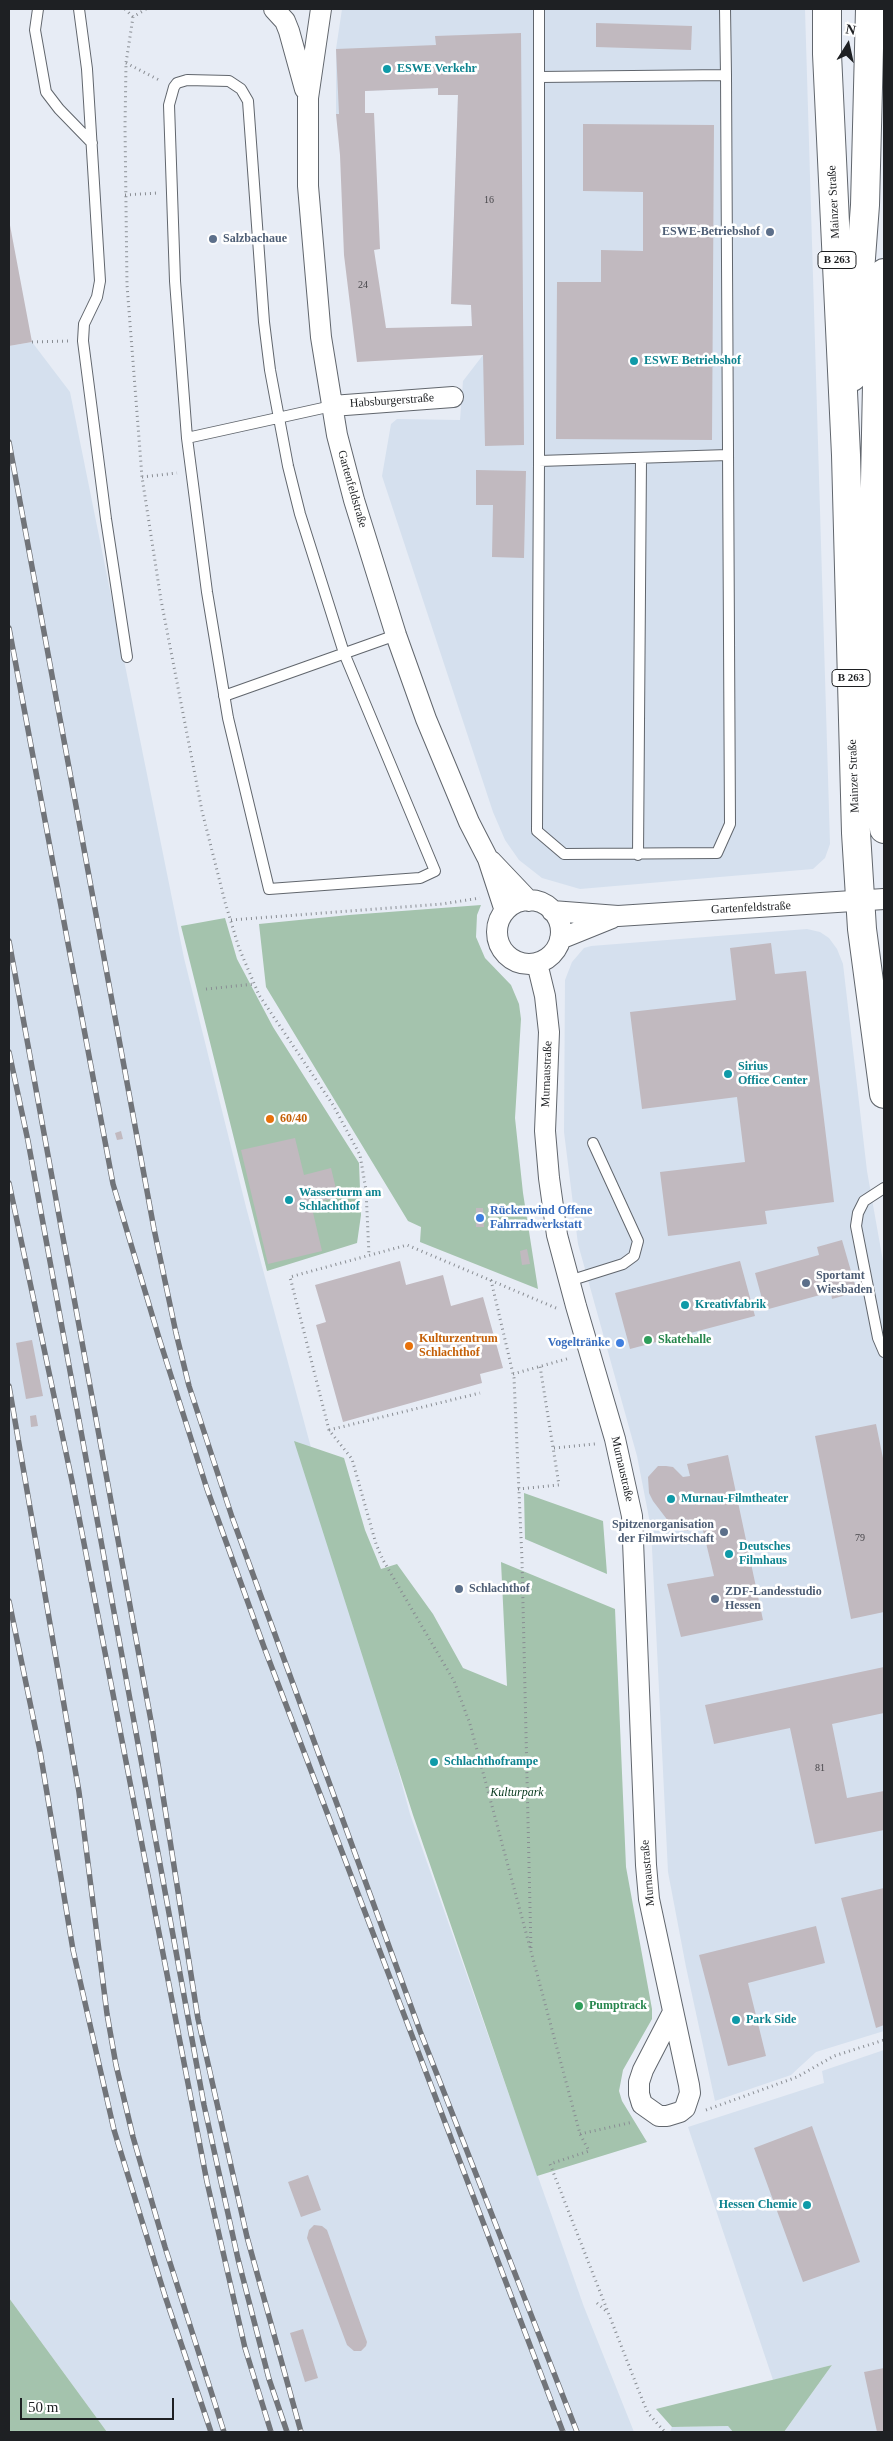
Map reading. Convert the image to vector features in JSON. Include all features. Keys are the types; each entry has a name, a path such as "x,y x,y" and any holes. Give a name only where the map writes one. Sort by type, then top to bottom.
{"main road":[{"name":"Mainzer Straße","path":"827,9 827,54 846,455 851,707 872,900 867,963 884,1094"},
{"name":"Mainzer Straße","path":"846,455 865,205 870,9"},
{"name":"Mainzer Straße","path":"865,205 878,336 878,579 873,636 880,706 884,829"},
{"name":"Mainzer Straße","path":"878,336 884,284"}],"street":[{"name":"Gartenfeldstraße","path":"274,9 285,21 289,31 308,98"},
{"name":"Gartenfeldstraße","path":"321,9 308,98 310,226 321,337 332,406 354,500 396,635 426,720 469,822 488,858 505,911"},
{"name":"Habsburgerstraße","path":"332,406 453,397"},
{"name":"Gartenfeldstraße","path":"488,858 530,901"},
{"name":"Gartenfeldstraße","path":"552,910 618,916 872,900"},
{"path":"530,901 552,910 560,926 560,939 549,956 536,963 519,963 511,959 499,945 497,927 505,911 521,902 530,901"},
{"name":"Gartenfeldstraße","path":"560,939 618,916"},
{"name":"Murnaustraße","path":"536,963 545,996 549,1032 545,1131 548,1178 557,1235 615,1439 629,1500 634,1538 648,1891 689,2085 688,2100 685,2108 673,2115 659,2116 650,2110"},
{"path":"650,2110 642,2104 639,2094 639,2082 642,2070 673,2012"}],"lane":[{"path":"38,9 36,30 46,92 59,109 92,143"},
{"path":"79,9 88,69 100,281 97,297 84,324 83,341 106,519 127,657"},
{"path":"539,9 537,831 564,854 638,855 717,853 730,824 725,9"},
{"path":"540,77 726,75"},
{"path":"187,80 223,80 241,89 248,101 264,322 278,418 300,514 344,653 435,871 420,878 269,889 224,696 207,592 187,438 174,282 171,193 169,104 174,87 177,83 187,80"},
{"path":"187,438 332,406"},
{"path":"539,461 728,455"},
{"path":"638,855 641,459"},
{"path":"224,696 396,635"},
{"path":"570,1281 623,1264 634,1256 638,1241 593,1143"},
{"path":"884,1188 864,1201 858,1213 856,1226 878,1338 884,1352"}],"path":[{"path":"125,9 133,17"},
{"path":"146,9 133,17 126,63 125,195 128,285 142,477 161,600 202,810 239,948 255,984 287,1038 333,1105 360,1155 366,1190 369,1255"},
{"path":"126,63 174,87"},
{"path":"125,195 171,193"},
{"path":"32,342 83,341"},
{"path":"142,477 191,472"},
{"path":"231,920 442,904 486,897"},
{"path":"206,989 255,984"},
{"path":"540,1301 407,1245 290,1277 329,1430 352,1459 371,1529 384,1560 454,1681 470,1724 531,1957 580,2134 588,2151 550,2164 648,2413 665,2432"},
{"path":"491,1280 513,1374 522,1560 531,1957"},
{"path":"513,1374 590,1352"},
{"path":"518,1489 559,1485 540,1366"},
{"path":"329,1430 480,1393"},
{"path":"554,1448 615,1439"},
{"path":"705,2110 797,2077 834,2056 884,2040"},
{"path":"580,2134 641,2119 650,2110"},
{"path":"597,2303 608,2311"}],"shaded area":[{"path":"342,9 805,9 830,844 825,858 813,869 580,889 542,878 519,860 505,840 493,812 382,476 391,424 397,419 460,420 463,381 483,355 482,326 472,326 471,305 451,304 458,95 438,95 438,88 365,91 365,113 336,114 336,49"},
{"path":"32,342 70,392 184,958 246,1207 410,1814 584,2307 634,2432 107,2432 9,2298 9,346"},
{"path":"807,929 820,932 829,938 837,949 843,964 867,1171 884,1267 884,2031 816,2052 791,2075 715,2101 668,1872 651,1528 637,1456 578,1244 564,1132 565,980 572,962 584,948 591,946"},
{"path":"884,2050 884,2432 784,2432 832,2365 773,2380 688,2127 824,2083 822,2071"},
{"path":"728,2426 733,2432 670,2432 672,2427"}],"green space":[{"path":"481,905 477,915 476,937 485,958 511,985 519,1004 521,1019 515,1118 523,1193 538,1289 420,1242 421,1227 408,1221 266,987 259,924"},
{"path":"225,918 237,959 273,1027 359,1163 361,1215 357,1243 267,1271 181,926"},
{"name":"Kulturpark","path":"294,1441 344,1458 365,1530 381,1569 397,1564 433,1614 463,1668 507,1686 501,1562 615,1609 626,1867 652,2009 652,2019 623,2070 619,2091 622,2101 647,2142 537,2176 413,1815"},
{"path":"524,1493 603,1521 607,1574 525,1539"},
{"path":"9,2298 107,2432 9,2432"},
{"path":"832,2365 784,2432 733,2432 728,2426 672,2427 656,2409"}],"building":[{"path":"596,23 692,26 691,50 596,47"},
{"path":"521,33 524,445 485,446 483,355 357,362 344,255 340,155 336,114 339,114 336,49 436,45 435,36","holes":["438,88 438,95 458,95 451,304 471,305 472,326 386,328 374,250 380,249 374,113 365,113 365,91"]},
{"name":"ESWE Betriebshof","path":"583,124 714,125 712,440 556,439 557,282 601,282 601,250 643,251 643,192 583,191"},
{"path":"9,220 32,342 9,346"},
{"path":"476,470 526,471 524,558 492,557 493,505 476,505"},
{"name":"Sirius Office Center","path":"771,943 775,974 806,971 834,1202 765,1211 767,1224 668,1236 660,1172 745,1162 737,1097 642,1109 630,1012 736,1000 730,948"},
{"path":"121,1131 123,1139 117,1140 115,1133"},
{"name":"Wasserturm am Schlachthof","path":"295,1138 304,1175 331,1168 338,1197 311,1204 322,1251 268,1264 241,1150"},
{"path":"476,1208 483,1208 484,1227 476,1227"},
{"name":"Sportamt Wiesbaden","path":"842,1240 857,1292 832,1299 831,1292 765,1310 755,1273 819,1255 817,1247"},
{"path":"527,1249 530,1264 522,1265 520,1251"},
{"name":"Kulturzentrum Schlachthof","path":"400,1261 406,1285 443,1275 451,1306 483,1297 503,1368 480,1374 482,1383 343,1422 316,1325 326,1322 315,1285"},
{"name":"Kreativfabrik","path":"740,1261 755,1316 630,1349 615,1293"},
{"path":"32,1340 43,1396 26,1399 16,1343"},
{"path":"36,1415 38,1426 31,1427 30,1416"},
{"path":"876,1424 884,1463 884,1612 851,1619 815,1436"},
{"name":"Deutsches Filmhaus","path":"728,1455 763,1620 681,1637 667,1584 714,1576 700,1518 690,1530 685,1531 672,1526 649,1493 648,1477 658,1466 673,1467 683,1477 690,1476 687,1464"},
{"path":"884,1667 884,1713 832,1724 847,1798 884,1791 884,1830 815,1844 790,1728 714,1744 705,1705"},
{"path":"884,1888 884,2025 876,2028 841,1898"},
{"name":"Park Side","path":"816,1926 825,1963 748,1983 766,2056 728,2066 699,1955"},
{"name":"Hessen Chemie","path":"812,2126 860,2262 803,2282 754,2148"},
{"path":"308,2175 321,2210 301,2217 288,2182"},
{"path":"314,2225 322,2226 327,2230 367,2342 361,2351 354,2351 347,2345 307,2238 309,2230"},
{"path":"303,2329 318,2378 305,2382 290,2333"},
{"path":"884,2368 884,2432 877,2432 864,2372"}],"railway":[{"path":"9,442 154,1229 189,1386 232,1517 420,2031 577,2432"},
{"path":"9,628 113,1184 159,1338 207,1489 264,1647 563,2432"},
{"path":"9,941 153,1732 198,2019 247,2237 301,2432"},
{"path":"9,1052 28,1141 204,2105 238,2259 269,2379 287,2432"},
{"path":"9,1183 72,1481 207,2182 245,2348 271,2432"},
{"path":"9,1386 79,1792 107,2014 116,2065 133,2137 165,2247 224,2432"},
{"path":"9,1601 40,1751 73,1950 114,2130 165,2296 211,2432"}],"place":[{"name":"ESWE Verkehr","path":"387,69"},
{"name":"ESWE-Betriebshof","path":"770,232"},
{"name":"Salzbachaue","path":"213,239"},
{"name":"ESWE Betriebshof","path":"634,361"},
{"name":"Sirius Office Center","path":"728,1074"},
{"name":"60/40","path":"270,1119"},
{"name":"Wasserturm am Schlachthof","path":"289,1200"},
{"name":"Rückenwind Offene Fahrradwerkstatt","path":"480,1218"},
{"name":"Sportamt Wiesbaden","path":"806,1283"},
{"name":"Kreativfabrik","path":"685,1305"},
{"name":"Skatehalle","path":"648,1340"},
{"name":"Vogeltränke","path":"620,1343"},
{"name":"Kulturzentrum Schlachthof","path":"409,1346"},
{"name":"Murnau-Filmtheater","path":"671,1499"},
{"name":"Spitzenorganisation der Filmwirtschaft","path":"724,1532"},
{"name":"Deutsches Filmhaus","path":"729,1554"},
{"name":"Schlachthof","path":"459,1589"},
{"name":"ZDF-Landesstudio Hessen","path":"715,1599"},
{"name":"Schlachthoframpe","path":"434,1762"},
{"name":"Pumptrack","path":"579,2006"},
{"name":"Park Side","path":"736,2020"},
{"name":"Hessen Chemie","path":"807,2205"}]}
